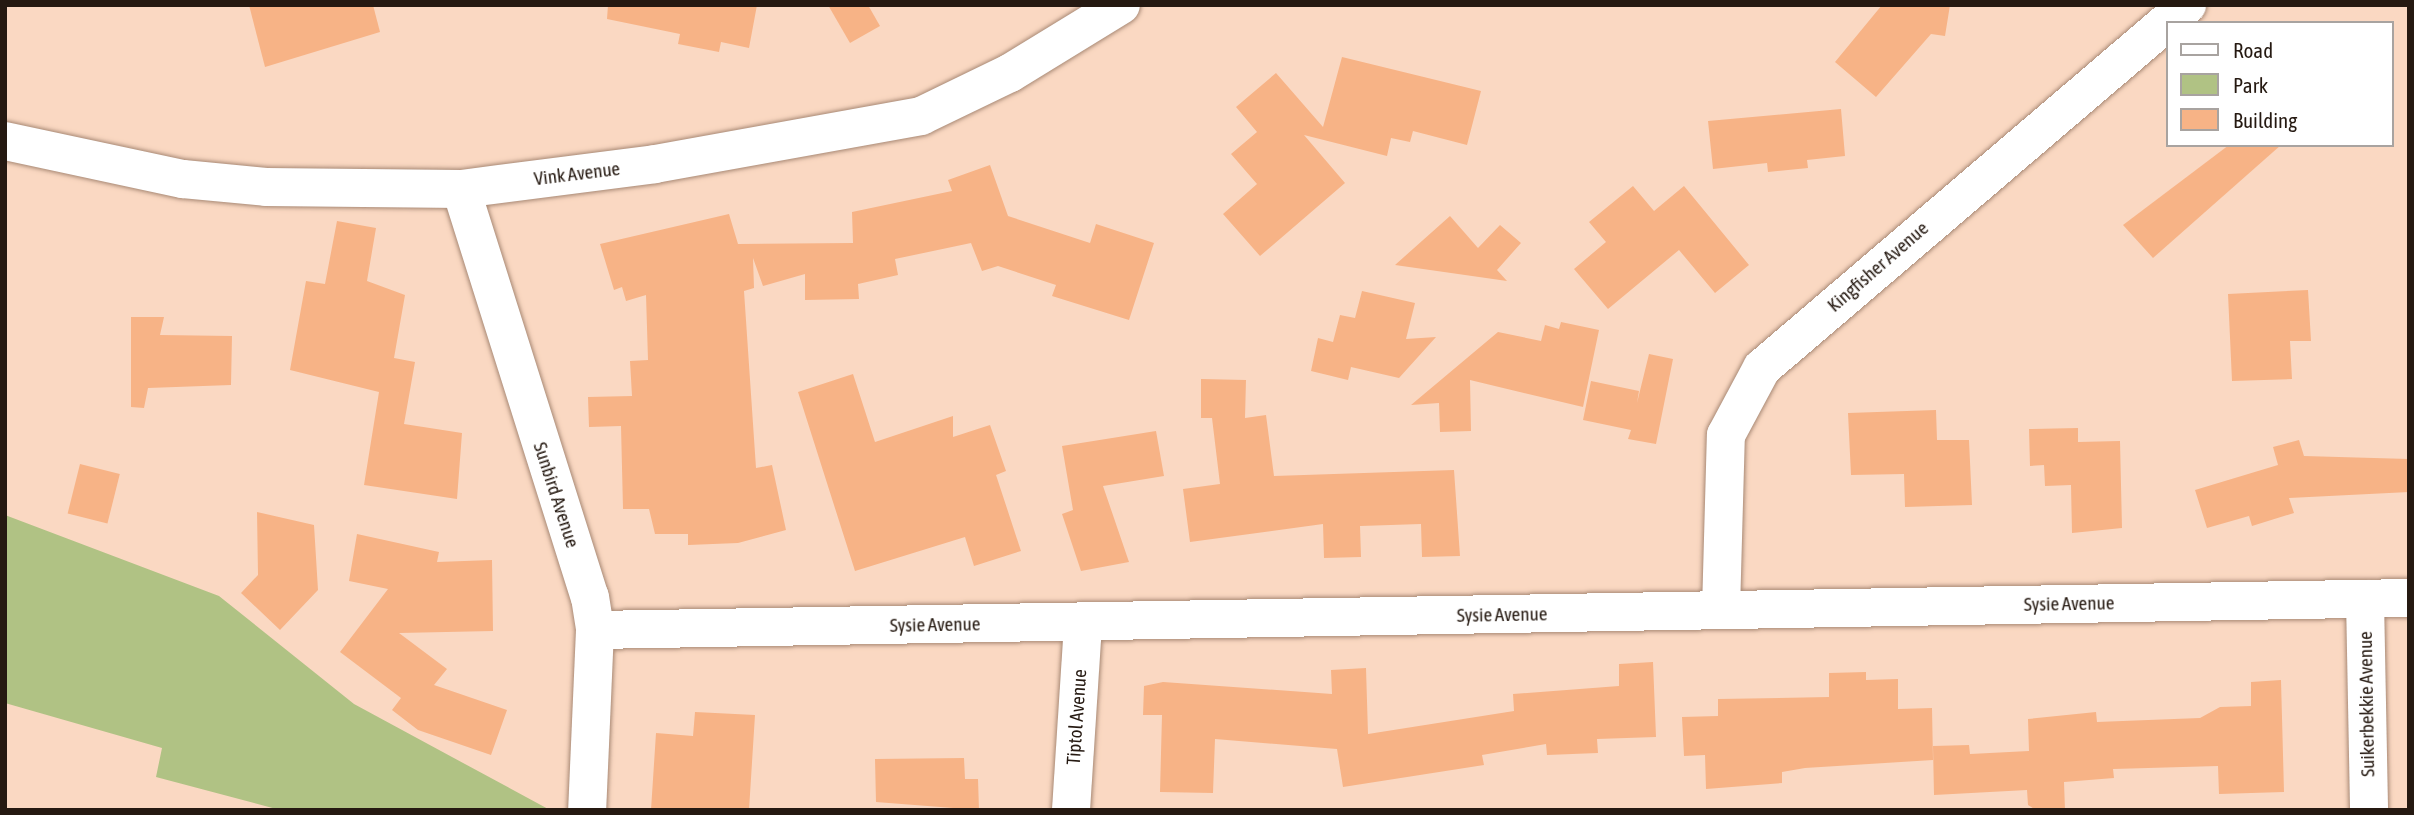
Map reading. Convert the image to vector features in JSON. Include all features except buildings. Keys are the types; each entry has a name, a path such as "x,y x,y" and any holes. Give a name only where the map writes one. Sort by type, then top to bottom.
{"street":[{"name":"Vink Avenue","path":"5,141 183,179 266,187 461,189 695,158 921,116 1010,73 1121,5"},
{"name":"Kingfisher Avenue","path":"2168,21 2187,5"},
{"name":"Kingfisher Avenue","path":"1721,610 1726,435 1762,368 2166,23"},
{"name":"Sunbird Avenue","path":"461,189 595,630 587,810"},
{"name":"Sysie Avenue","path":"595,630 2409,598"},
{"name":"Suikerbekkie Avenue","path":"2365,599 2370,810"},
{"name":"Tiptol Avenue","path":"1071,810 1083,623"}],"green space":[{"path":"5,515 219,596 354,704 550,810 280,810 156,777 162,748 5,703"}]}
